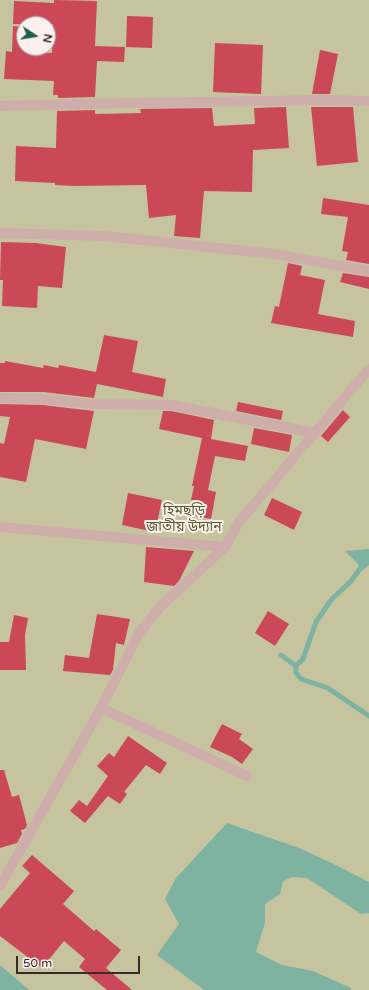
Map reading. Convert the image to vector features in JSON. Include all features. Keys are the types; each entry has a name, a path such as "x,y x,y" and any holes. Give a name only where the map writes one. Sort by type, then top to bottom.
{"street":[{"path":"0,106 298,100 369,101"},
{"path":"0,233 104,236 276,254 369,271"},
{"path":"0,886 101,708 139,633 160,607 225,547 239,522 369,369"},
{"path":"0,398 43,399 91,404 172,405 315,433"},
{"path":"0,527 225,547"},
{"path":"101,708 247,776"}],"green space":[{"name":"হিমছড়ি জাতীয় উদ্যান","path":"0,0 369,0 369,990 0,990"}],"shaded area":[{"path":"369,549 369,565 358,574 358,564 345,551"},
{"path":"227,823 299,848 369,882 369,913 361,914 307,878 293,877 283,881 280,894 265,904 265,923 256,952 282,965 313,971 351,988 351,990 204,990 157,955 179,924 165,899 176,878"},
{"path":"0,965 29,990 0,990"}],"building":[{"path":"54,0 97,1 95,46 125,47 124,62 97,61 95,97 58,98 58,95 53,95 54,81 4,79 6,51 12,52 13,26 16,26 16,56 56,56 56,16 16,16 16,24 13,24 14,1 54,3"},
{"path":"127,16 153,17 152,48 126,47"},
{"path":"215,43 263,45 261,94 213,92"},
{"path":"320,50 338,54 330,94 312,94"},
{"path":"286,107 289,148 253,150 252,192 204,191 200,238 174,236 176,215 149,218 146,185 75,186 55,185 55,183 15,181 16,146 56,148 57,111 95,110 95,114 141,113 140,109 212,108 214,126 255,124 254,108"},
{"path":"311,107 353,107 358,162 317,166"},
{"path":"323,198 369,205 369,264 346,260 348,252 342,251 348,217 321,214"},
{"path":"1,242 36,243 66,247 62,288 38,286 37,308 2,306 3,280 0,280"},
{"path":"288,263 302,266 300,275 325,280 318,314 355,321 353,337 271,323 275,306 279,307"},
{"path":"343,273 369,277 369,289 340,282"},
{"path":"104,335 138,341 132,372 166,379 163,397 97,384 94,398 43,392 0,392 0,363 5,363 5,361 43,368 44,365 58,368 59,365 96,372"},
{"path":"238,402 283,411 281,420 236,411"},
{"path":"0,404 43,405 94,411 86,449 35,439 26,482 0,477 0,443 4,444 10,417 0,416"},
{"path":"343,410 350,417 328,442 321,436"},
{"path":"163,411 171,411 214,420 211,439 248,446 245,461 215,456 208,490 216,492 211,519 191,515 194,500 191,500 194,486 192,486 202,438 159,429"},
{"path":"254,428 292,435 289,452 251,444"},
{"path":"128,493 162,500 155,532 122,525"},
{"path":"272,498 302,512 294,530 264,515"},
{"path":"146,547 194,551 179,581 174,586 144,582"},
{"path":"268,611 289,624 275,646 255,633"},
{"path":"97,614 130,619 124,645 116,643 113,670 110,675 63,671 65,655 89,658"},
{"path":"14,615 28,618 25,635 26,670 0,670 0,642 9,642"},
{"path":"222,724 242,734 239,739 253,749 242,764 232,757 210,747"},
{"path":"128,736 167,763 160,774 146,765 124,792 127,794 120,804 108,796 85,823 70,811 79,800 87,806 108,776 97,766 109,753 114,757"},
{"path":"0,770 4,770 12,797 19,795 27,825 25,829 21,830 22,834 17,843 0,848"},
{"path":"32,855 74,891 63,904 94,931 96,929 121,950 106,968 132,990 107,990 79,967 85,959 64,941 42,968 0,936 0,909 30,873 22,866"}],"waterway":[{"path":"361,567 352,580 331,600 316,622 303,659 296,666 296,673 301,679 328,688 369,716"},
{"path":"281,655 296,666"}]}
